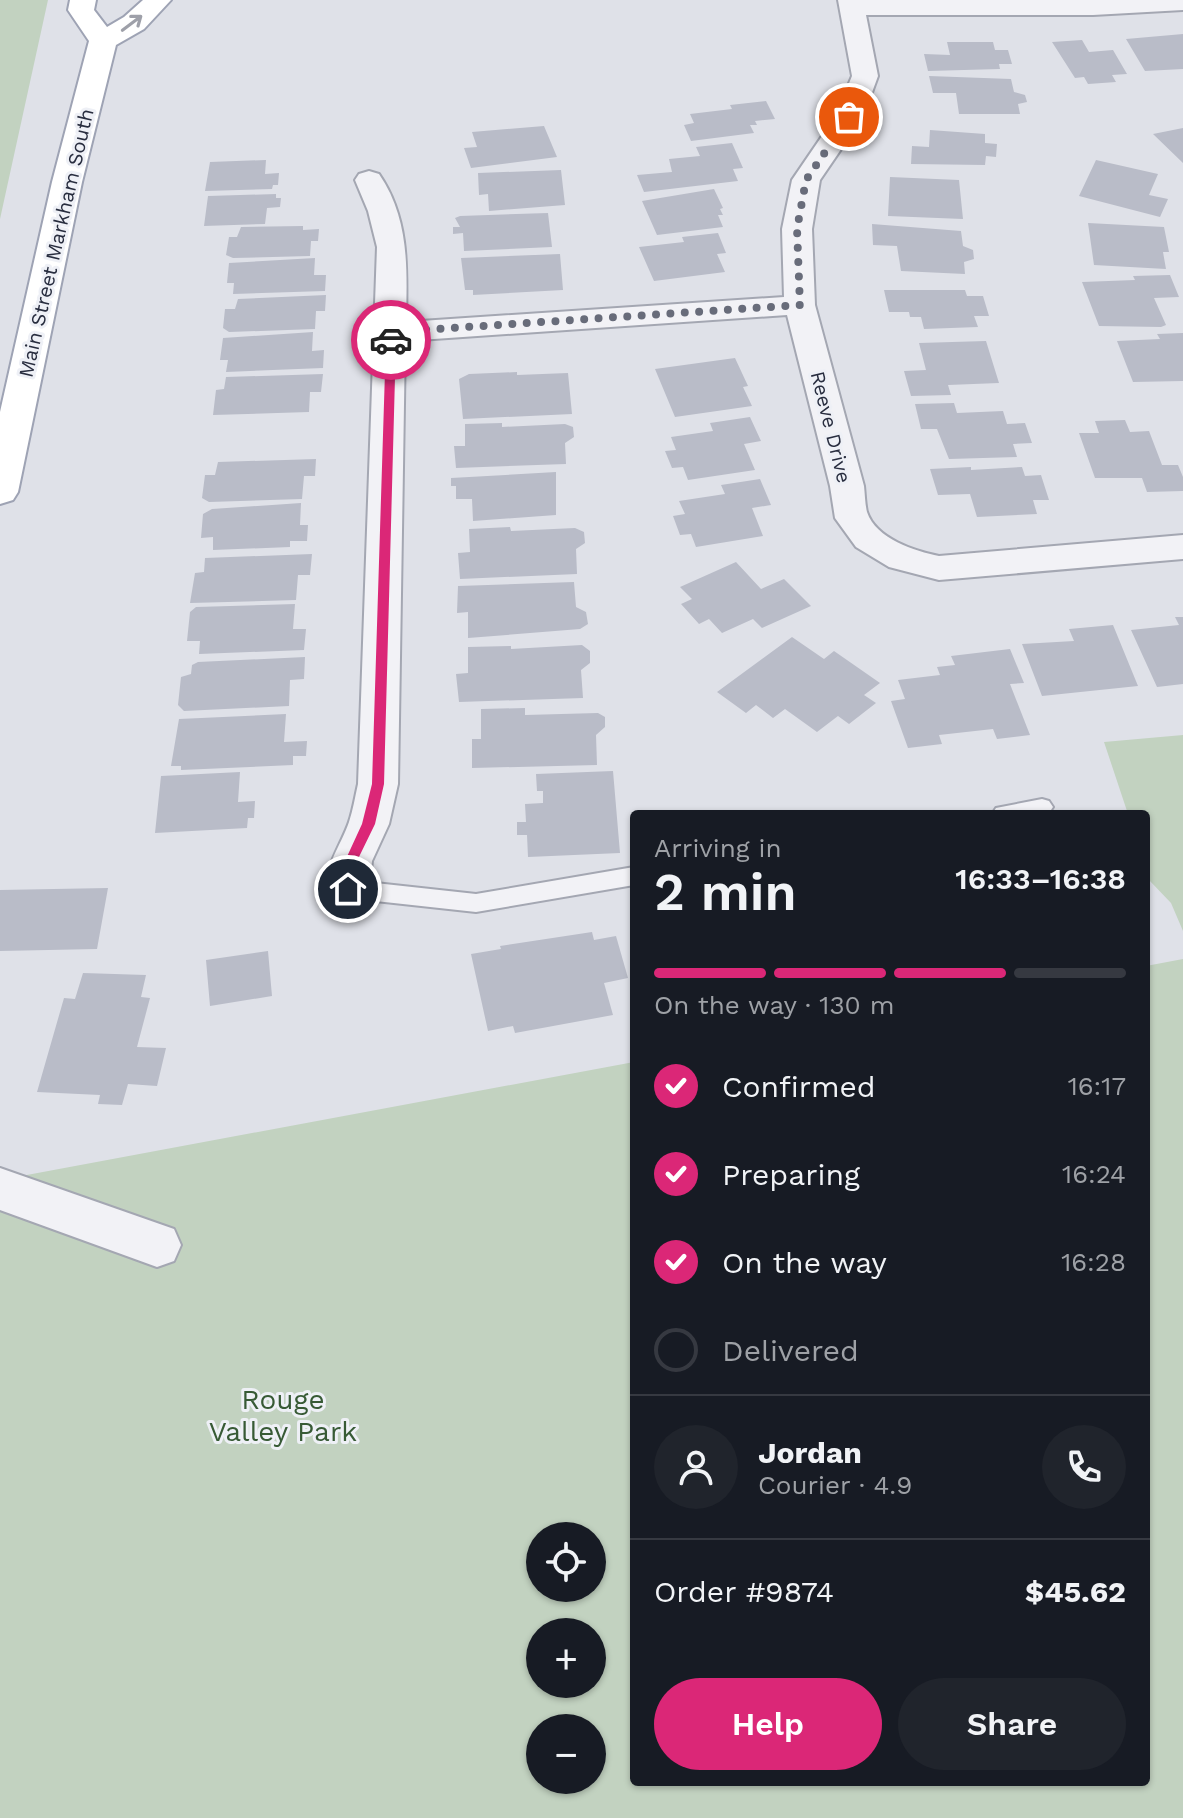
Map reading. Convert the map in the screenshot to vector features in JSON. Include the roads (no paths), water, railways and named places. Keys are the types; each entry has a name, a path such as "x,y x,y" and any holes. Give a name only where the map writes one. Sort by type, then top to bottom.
{"main road":[{"path":"83,0 81,10 103,41 134,23 158,0"},
{"name":"Main Street Markham South","path":"0,492 67,182 103,41"}],"street":[{"name":"Reeve Drive","path":"1183,2 1093,7 851,4 865,76 849,117 806,180 797,229 800,305 847,486 851,517 874,543 903,561 939,568 1183,547"},
{"path":"348,889 351,861 369,824 378,784 392,247 383,211 369,180"},
{"path":"391,332 800,305"},
{"path":"0,1189 157,1245"}],"lane":[{"path":"1025,810 1042,807"},
{"path":"348,889 476,903 630,877"}],"park label":[{"name":"Rouge Valley Park","path":"283,1415"}]}
